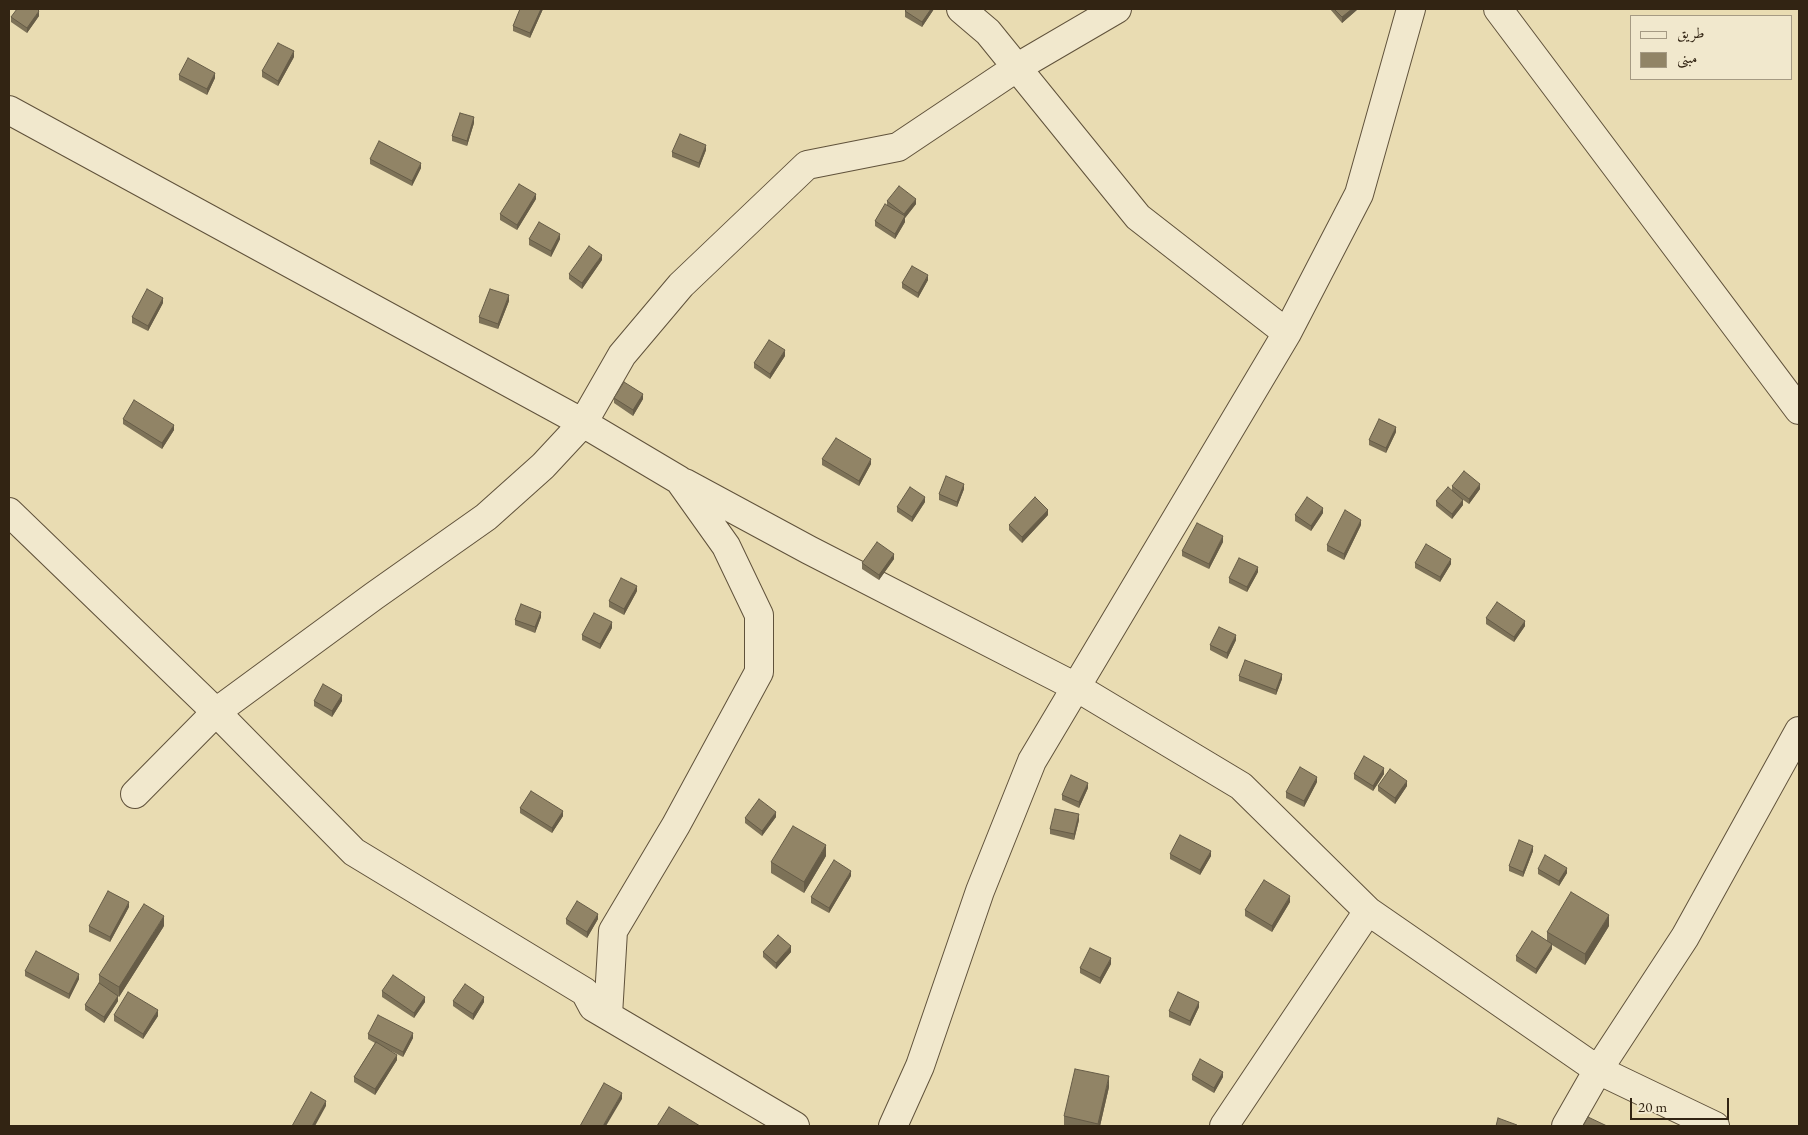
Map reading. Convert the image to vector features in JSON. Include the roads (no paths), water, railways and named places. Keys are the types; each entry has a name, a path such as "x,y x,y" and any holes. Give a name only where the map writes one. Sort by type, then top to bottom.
{"street":[{"path":"961,9 988,32 1138,217 1287,333"},
{"path":"135,794 216,712 374,596 486,517 542,466 583,423 622,355 681,284 807,166 898,147 1016,68 1117,9"},
{"path":"893,1126 920,1066 980,891 1032,761 1287,333 1359,194 1411,9"},
{"path":"1498,9 1799,410"},
{"path":"9,110 583,423 679,480 809,550 1076,687 1241,786 1368,911 1598,1070 1715,1126"},
{"path":"608,1016 613,931 676,825 759,672 759,615 726,546 679,480"},
{"path":"9,512 216,712 354,852 585,992 593,1007 795,1126"},
{"path":"1566,1126 1598,1070 1685,937 1799,731"},
{"path":"1224,1126 1368,911"}]}
